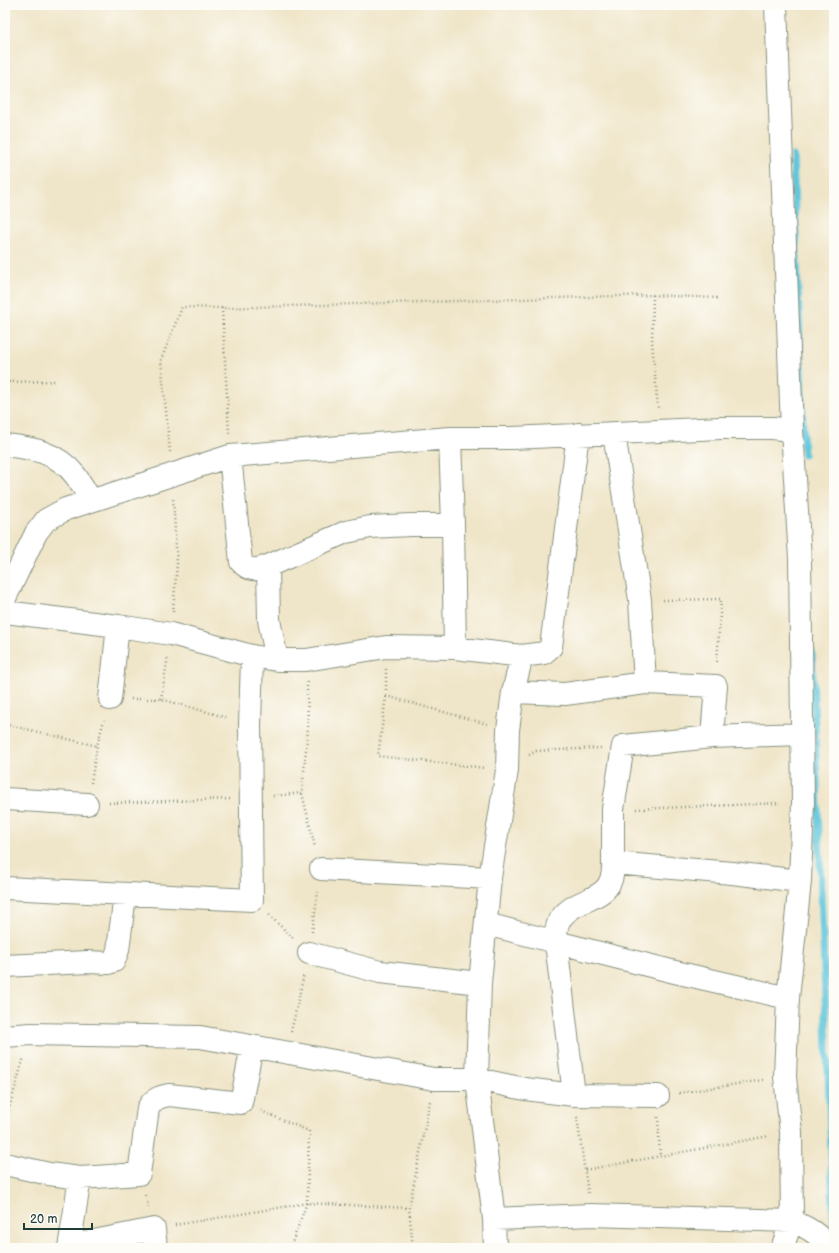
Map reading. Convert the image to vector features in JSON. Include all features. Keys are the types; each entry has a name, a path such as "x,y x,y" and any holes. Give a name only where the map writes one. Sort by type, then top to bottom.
{"street":[{"path":"776,5 792,430 800,558 803,802 800,881 788,998 785,1077 791,1132 792,1221 782,1248"},
{"path":"5,598 36,533 46,520 66,509 230,456 450,438 513,438 720,428 772,428 792,430"},
{"path":"5,612 171,634 252,656 277,660 306,660 386,647 455,648 522,656 544,653 551,647 578,434"},
{"path":"614,434 640,600 645,683"},
{"path":"450,438 455,648"},
{"path":"5,444 28,447 56,457 74,474 92,501"},
{"path":"230,456 241,562 245,567 251,570 268,566 346,532 370,527 453,525"},
{"path":"268,566 269,620 277,660"},
{"path":"110,699 118,626"},
{"path":"5,888 252,900 250,725 252,656"},
{"path":"495,1248 494,1219 477,1080 480,983 490,878 506,770 508,730 513,692 522,656"},
{"path":"513,692 565,694 645,683 716,686 712,737"},
{"path":"574,1095 556,942 557,931 560,919 568,910 606,889 611,882 613,872 613,809 623,746 712,737 802,734"},
{"path":"5,799 87,804"},
{"path":"613,863 732,873 800,881"},
{"path":"321,869 490,878"},
{"path":"5,966 88,962 108,963 114,961 118,950 125,895"},
{"path":"486,924 675,972 788,998"},
{"path":"309,953 380,972 480,983"},
{"path":"5,1036 31,1034 200,1037 434,1079 477,1080 525,1089 574,1095 658,1096"},
{"path":"5,1164 49,1174 80,1178 139,1174 148,1108 152,1102 160,1097 169,1095 241,1103 252,1046"},
{"path":"80,1178 69,1247 155,1238"},
{"path":"494,1219 591,1215 792,1221 810,1228 821,1239 827,1248"}],"path":[{"path":"653,295 652,342 660,431"},
{"path":"161,699 171,634 177,564 172,476 161,360 182,307 222,308 653,295 717,298"},
{"path":"222,308 230,456"},
{"path":"5,382 57,382"},
{"path":"640,600 721,599 716,686"},
{"path":"287,1052 309,953 321,869 302,793 308,728 306,660"},
{"path":"508,730 386,696 378,756 506,770 536,751 623,746"},
{"path":"250,725 161,699 110,699 97,746 87,804 252,798 302,793"},
{"path":"5,724 97,746"},
{"path":"613,809 803,802"},
{"path":"252,900 309,953"},
{"path":"5,1122 31,1034"},
{"path":"660,1157 658,1096 785,1077"},
{"path":"413,1248 409,1208 434,1079"},
{"path":"574,1095 585,1170 791,1132"},
{"path":"241,1103 309,1132 307,1203 290,1248"},
{"path":"139,1174 155,1238 307,1203 409,1208"}],"waterway":[{"path":"793,156 804,455"},
{"path":"812,652 834,1229"}]}
